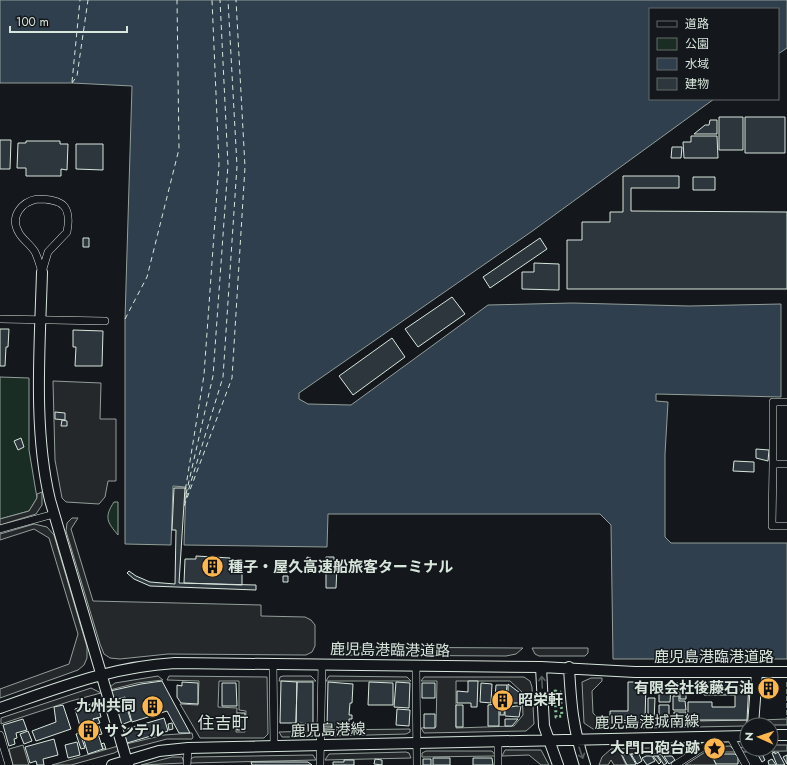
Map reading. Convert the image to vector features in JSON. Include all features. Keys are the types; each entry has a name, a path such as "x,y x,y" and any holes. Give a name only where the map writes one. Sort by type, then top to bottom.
{"street":[{"path":"42,272 35,251 18,232 15,216 24,204 31,200 51,199 59,202 66,208 69,225 64,238 48,252 42,272 40,434 44,468 54,514 127,763"},
{"path":"0,319 105,321"},
{"path":"787,402 773,402 772,526 787,526"},
{"path":"773,464 787,464"},
{"path":"0,529 54,514"},
{"path":"273,663 274,746"},
{"name":"鹿児島港臨港道路","path":"0,708 100,674 162,664 273,663 416,667 569,667 635,672 787,672"},
{"path":"320,765 322,664"},
{"path":"416,667 417,765"},
{"path":"541,667 544,726 558,765"},
{"path":"569,667 572,714 576,738 585,765"},
{"path":"754,717 757,672"},
{"path":"0,735 9,765"},
{"path":"675,765 725,736 746,765"},
{"name":"鹿児島港城南線","path":"548,739 739,736"},
{"name":"鹿児島港線","path":"112,765 127,763 159,751 188,748 417,742 498,742 548,739"},
{"path":"498,742 498,765"},
{"path":"187,765 188,748"}],"green space":[{"path":"0,377 29,378 29,450 37,498 29,511 0,519"},
{"path":"114,502 118,502 118,535 109,523 108,519 109,512"}],"shaded area":[{"path":"53,381 101,383 100,419 116,419 116,481 108,481 105,497 99,504 66,502 62,498 55,460"},
{"path":"42,492 42,505 36,514 0,525 0,519 29,511 37,498 37,494"},
{"path":"72,518 78,518 71,529 93,601 261,605 261,616 305,617 311,620 315,625 315,646 312,652 306,655 168,654 120,659 110,658 104,654 100,644 66,531 67,523"},
{"path":"34,524 47,527 54,535 87,647 87,658 84,665 78,670 0,698 0,689 69,664 78,634 49,538 34,529 0,540 0,534"},
{"path":"331,647 523,648 516,654 506,656 338,655 333,653"},
{"path":"532,648 588,648 588,653 585,656 539,656 535,654"},
{"path":"158,676 163,680 137,683 110,690 110,687 115,683"},
{"path":"169,676 267,677 268,734 264,738 200,738 180,704 198,705 199,681 167,680","holes":["219,681 239,681 239,710 246,711 245,732 236,732 237,708 218,707"]},
{"path":"311,676 316,681 279,681 280,677"},
{"path":"329,676 407,677 411,681 326,681"},
{"path":"424,677 524,677 530,681 532,687 534,724 526,731 424,733 421,728 436,727 437,681 421,681","holes":["456,681 510,681 522,692 523,715 514,726 456,728"]},
{"path":"591,678 602,678 602,681 592,691 593,713 603,723 739,720 739,726 593,729 584,723 582,682"},
{"path":"91,688 101,693 71,701 1,724 1,718"},
{"path":"779,719 787,719 787,725 779,725"},
{"path":"410,729 410,732 406,734 331,736 327,734 326,730"},
{"path":"315,731 313,736 307,737 282,737 279,732"},
{"path":"192,733 192,739 167,739 129,749 126,744 164,735"},
{"path":"23,745 29,765 13,765 9,749"},
{"path":"779,745 787,745 787,751 779,751"},
{"path":"118,746 118,751 114,753 71,765 52,765"},
{"path":"730,746 736,752 711,752 716,765 685,765 713,747"},
{"path":"687,747 689,750 687,753 621,754 626,765 614,765 611,760 608,765 599,765 602,757 611,749"},
{"path":"505,750 541,750 549,765 541,765 529,755 502,756"},
{"path":"426,751 492,751 496,756 422,757 422,753"},
{"path":"409,753 411,758 325,760 329,754"},
{"path":"313,755 316,760 191,763 190,759 194,757"},
{"path":"172,757 182,757 184,763 141,765"}],"water":[{"path":"0,0 787,0 787,48 779,53 779,8 649,8 649,100 713,100 531,232 299,393 299,399 308,404 351,405 488,305 572,303 689,306 781,304 781,397 656,394 656,401 668,402 665,454 665,537 671,543 787,543 787,659 613,659 611,525 600,514 328,514 327,547 184,545 186,487 173,486 171,545 125,544 125,319 132,86 72,83 0,83"}],"building":[{"path":"719,117 743,117 743,150 719,150"},
{"path":"745,117 785,117 785,153 745,153"},
{"path":"710,120 717,120 717,134 694,134 705,125 709,125"},
{"path":"691,136 717,136 718,158 684,158 683,142 691,142"},
{"path":"0,140 11,140 10,169 0,169"},
{"path":"26,141 60,141 60,144 68,144 67,170 61,169 61,176 26,176 26,168 17,168 18,143 26,143"},
{"path":"76,144 103,144 103,170 76,169"},
{"path":"672,147 682,147 681,158 671,158"},
{"path":"623,176 679,176 679,188 631,188 631,211 787,212 787,289 567,289 567,240 582,240 582,222 610,222 610,212 623,212"},
{"path":"693,177 715,177 715,190 693,190"},
{"path":"83,238 89,238 89,247 83,247"},
{"path":"540,238 547,249 490,288 483,277"},
{"path":"534,263 559,264 559,290 522,289 522,272 534,272"},
{"path":"452,297 465,314 418,347 405,329"},
{"path":"0,329 9,329 5,366 0,366"},
{"path":"73,330 103,331 102,366 75,366 76,347 73,347"},
{"path":"392,338 405,357 353,395 339,376"},
{"path":"55,412 65,413 65,420 55,419"},
{"path":"62,420 67,421 67,426 61,426"},
{"path":"21,438 24,447 18,450 14,441"},
{"path":"756,449 769,450 768,461 756,458"},
{"path":"734,461 754,462 754,472 733,471"},
{"path":"174,488 185,488 179,583 256,585 256,590 150,586 134,579 127,573 129,571 150,582 175,584 176,530 172,530"},
{"name":"種子・屋久高速船旅客ターミナル","path":"196,556 242,560 242,585 184,583 185,559 196,559"},
{"path":"307,557 311,558 311,564 306,564"},
{"path":"326,557 334,557 334,567 337,567 336,588 326,588"},
{"path":"283,576 288,576 288,582 283,582"},
{"name":"九州共同","path":"162,681 190,733 179,733 167,711 132,722 125,697 112,701 110,691"},
{"path":"281,681 297,682 296,723 280,723"},
{"path":"468,681 478,681 477,707 471,707 471,703 457,703 457,691 468,692"},
{"path":"182,682 198,683 198,704 181,703 177,697 177,685 182,686"},
{"path":"297,682 313,682 313,724 296,723"},
{"path":"328,682 353,684 352,703 350,703 349,715 352,715 352,719 349,719 349,729 327,729"},
{"path":"369,682 393,683 393,705 368,705"},
{"path":"396,682 410,683 409,708 394,707"},
{"path":"628,682 646,682 645,721 610,720 610,711 628,711"},
{"path":"704,682 749,682 747,717 739,717 739,720 688,720 688,702 712,702 712,707 735,707 735,695 704,695"},
{"name":"有限会社後藤石油","path":"763,682 775,682 775,694 763,694"},
{"path":"222,683 236,683 237,706 222,706"},
{"path":"422,683 435,683 435,698 422,698"},
{"path":"481,683 492,684 491,703 480,702"},
{"path":"673,683 678,683 678,694 673,694"},
{"path":"680,683 686,683 686,699 680,699"},
{"path":"508,684 520,693 520,703 508,703"},
{"name":"昭栄軒","path":"496,685 507,685 504,715 500,715 501,701 495,698"},
{"path":"659,686 671,686 670,702 659,702"},
{"path":"673,696 679,696 679,701 685,701 686,710 673,710"},
{"path":"648,698 655,698 654,722 648,722"},
{"path":"124,699 131,721 121,725 114,703"},
{"name":"サンテル","path":"97,702 101,717 93,719 103,749 88,754 75,709"},
{"path":"499,704 499,726 488,726 488,705"},
{"path":"63,705 71,729 36,741 32,731 56,722 54,707"},
{"path":"456,705 463,705 463,727 456,727"},
{"path":"659,705 669,705 669,719 659,719"},
{"path":"521,706 519,717 505,716 505,708"},
{"path":"397,709 410,710 409,726 396,725"},
{"path":"674,712 686,712 686,721 674,721"},
{"path":"237,713 245,713 244,730 237,730"},
{"path":"424,714 435,714 435,728 424,728"},
{"path":"98,718 100,723 95,724 93,719"},
{"path":"164,718 168,731 127,743 123,730"},
{"path":"23,719 27,730 16,733 17,738 14,739 15,744 9,746 3,725"},
{"path":"505,719 518,719 512,726 505,726"},
{"path":"172,723 173,729 169,730 168,724"},
{"path":"99,726 102,734 98,735 96,727"},
{"path":"28,731 32,741 24,744 20,734"},
{"path":"80,733 85,748 81,749 76,734"},
{"path":"54,739 58,755 43,759 44,765 37,765 36,761 30,763 25,747"},
{"path":"77,742 80,755 68,758 65,745"},
{"path":"104,743 106,749 103,749 101,744"},
{"path":"630,754 636,764 634,765 627,765 622,755"},
{"path":"631,754 639,754 642,761 637,764"},
{"path":"657,754 661,754 667,763 664,765"},
{"path":"715,754 735,754 738,757 738,764 716,764 713,758"},
{"path":"779,754 785,765 777,765 774,757 779,757"},
{"path":"787,755 787,764 783,757"},
{"path":"652,756 655,761 647,765 642,758"},
{"path":"653,756 657,756 661,762 659,764"},
{"path":"664,756 672,756 675,760 669,764"},
{"path":"759,757 764,757 765,760 762,762"},
{"path":"433,758 450,758 450,765 433,765"},
{"path":"473,758 492,758 493,765 473,765"},
{"path":"375,759 382,760 382,765 374,764"},
{"path":"423,759 431,759 431,765 423,765"},
{"path":"772,759 776,765 769,765 768,761"},
{"path":"344,760 354,760 354,765 333,765 333,762 344,762"},
{"path":"251,762 308,762 312,765 252,765"}],"ferry route":[{"path":"72,82 80,0"},
{"path":"72,83 77,76 88,0"},
{"path":"125,319 147,277 179,149 177,0"},
{"path":"184,498 204,375 219,164 212,0"},
{"path":"184,503 213,376 228,165 220,0"},
{"path":"186,498 223,377 237,166 228,0"},
{"path":"184,506 232,378 245,167 236,0"}],"hedge":[{"path":"555,691 560,692 562,716 556,717 555,691"}],"fence":[{"path":"787,682 787,718"}],"place":[{"name":"種子・屋久高速船旅客ターミナル","path":"213,567"},
{"name":"有限会社後藤石油","path":"769,688"},
{"name":"昭栄軒","path":"503,700"},
{"name":"九州共同","path":"152,706"},
{"name":"サンテル","path":"89,731"},
{"name":"大門口砲台跡","path":"715,748"}],"district":[{"name":"住吉町","path":"223,723"}]}
